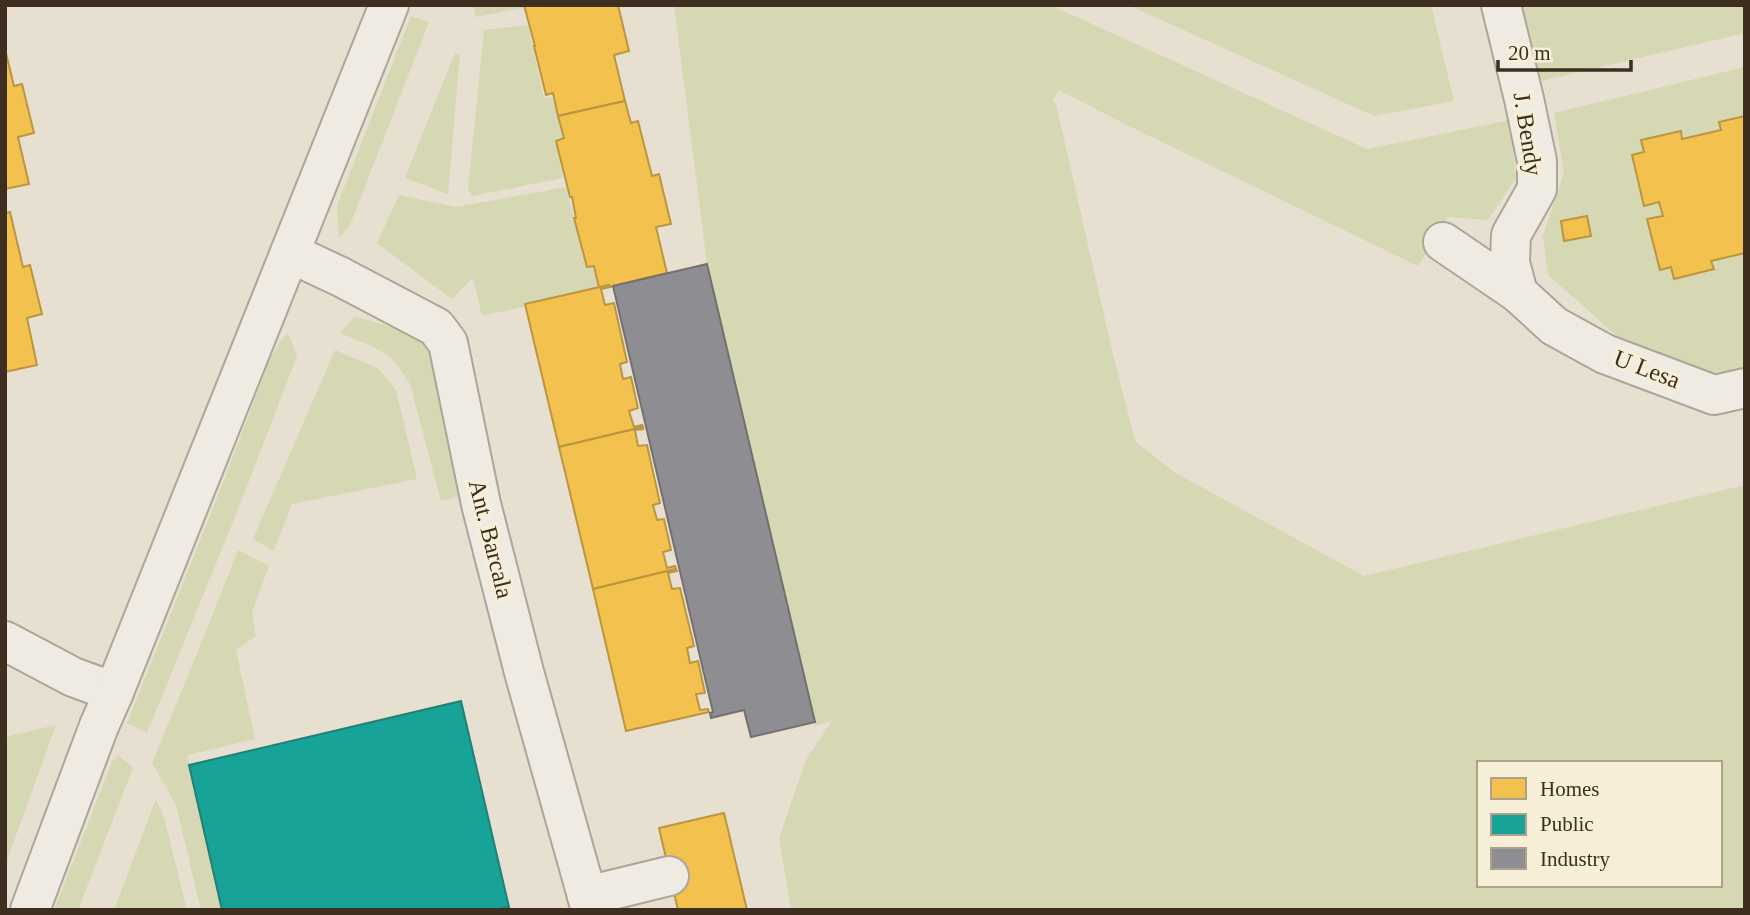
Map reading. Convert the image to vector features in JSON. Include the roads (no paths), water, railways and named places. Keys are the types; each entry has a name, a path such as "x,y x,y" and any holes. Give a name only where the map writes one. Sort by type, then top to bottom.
{"street":[{"path":"30,910 99,726 389,5"},
{"name":"J. Bendy","path":"1501,5 1537,161 1537,189 1511,235 1510,263 1518,293"},
{"path":"1443,242 1518,293"},
{"name":"Ant. Barcala","path":"290,253 436,327 448,343 481,504 524,672 589,903"},
{"name":"U Lesa","path":"1518,293 1554,326 1605,354 1714,395 1745,388"},
{"path":"5,640 73,677 114,692"},
{"path":"589,903 669,877"}]}
